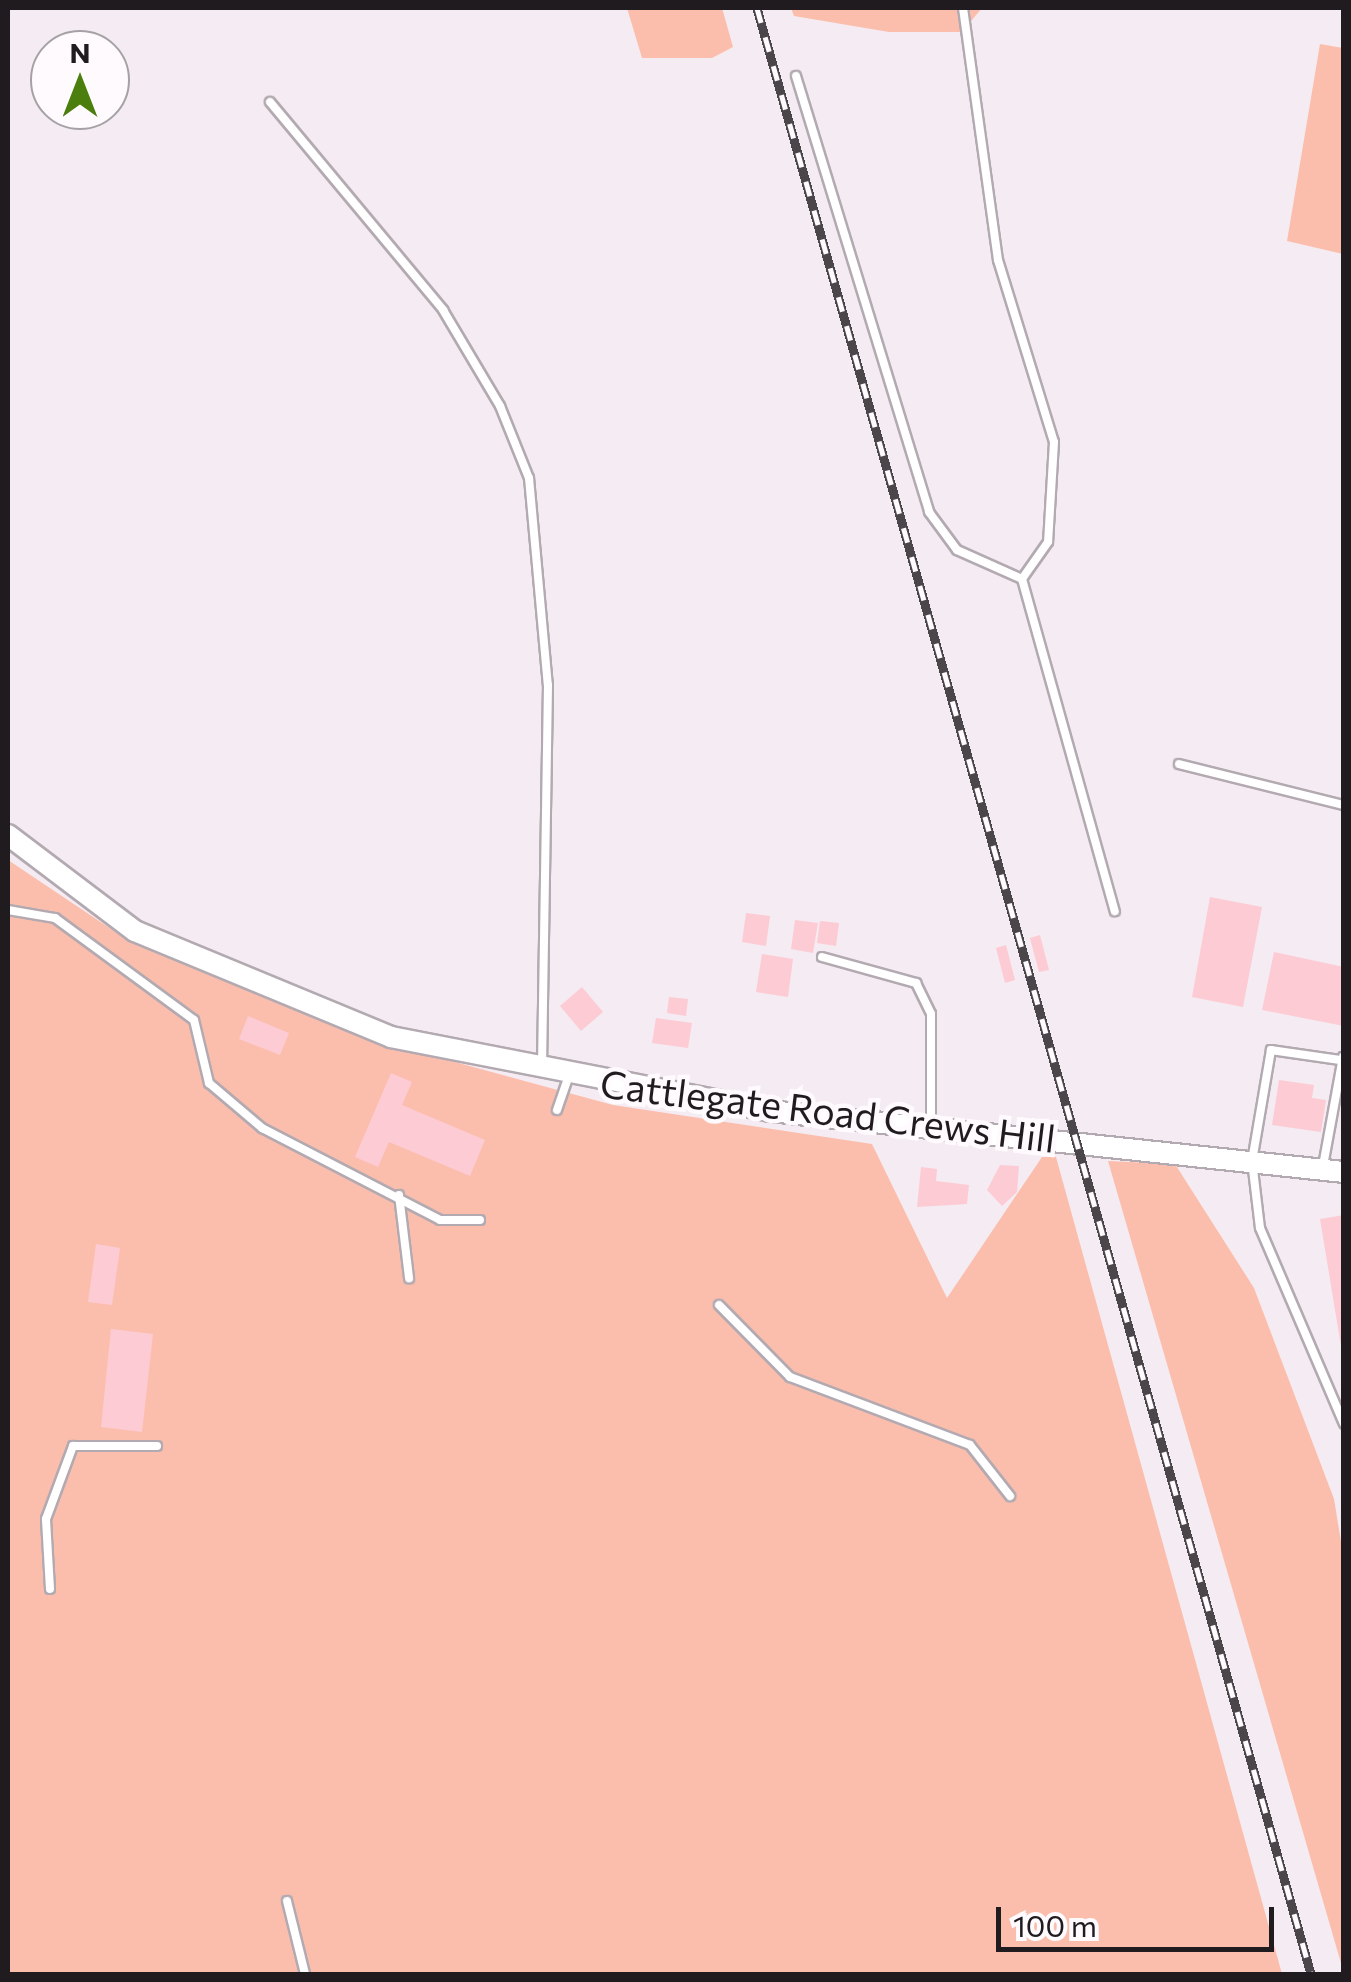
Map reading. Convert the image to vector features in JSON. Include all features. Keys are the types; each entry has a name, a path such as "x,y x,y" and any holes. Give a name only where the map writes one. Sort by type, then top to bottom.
{"street":[{"name":"Cattlegate Road Crews Hill","path":"8,835 135,931 392,1036 569,1076 930,1128 1333,1171"}],"lane":[{"path":"963,8 998,260 1054,442 1048,542 1022,579"},
{"path":"796,76 929,512 957,550 1022,579"},
{"path":"270,102 443,310 529,478 548,684 541,1070"},
{"path":"1022,579 1115,911"},
{"path":"1179,764 1344,805"},
{"path":"8,910 54,918 194,1020 209,1084 232,1108 440,1220 480,1220"},
{"path":"822,957 916,983 930,1014 930,1128"},
{"path":"1333,1171 1342,1058 1271,1050 1252,1160 1260,1228 1344,1424"},
{"path":"557,1110 569,1076"},
{"path":"399,1196 408,1278"},
{"path":"719,1305 790,1376 970,1445 1010,1496"},
{"path":"50,1589 46,1520 72,1446 156,1446"},
{"path":"287,1901 306,1974"}],"shaded area":[{"path":"627,8 722,8 733,47 712,58 642,58"},
{"path":"791,8 982,8 962,32 889,32 794,16"},
{"path":"1320,44 1343,48 1343,254 1287,241"},
{"path":"8,860 132,943 389,1044 613,1105 872,1144 947,1298 1042,1157 1056,1157 1282,1974 8,1974"},
{"path":"1108,1161 1175,1164 1254,1288 1334,1499 1344,1560 1343,1970"}],"building":[{"path":"1210,897 1262,907 1243,1007 1192,997"},
{"path":"746,913 770,916 766,946 742,942"},
{"path":"795,920 818,923 813,953 791,949"},
{"path":"820,921 839,923 836,946 817,943"},
{"path":"1040,935 1049,970 1039,972 1030,938"},
{"path":"1006,945 1015,980 1005,983 996,948"},
{"path":"1274,952 1344,967 1344,1026 1262,1010"},
{"path":"762,954 793,959 788,997 756,992"},
{"path":"582,987 603,1012 581,1031 560,1006"},
{"path":"669,997 688,999 686,1016 667,1013"},
{"path":"248,1016 289,1033 280,1055 239,1039"},
{"path":"656,1018 692,1023 688,1048 652,1043"},
{"path":"391,1073 412,1082 402,1105 485,1140 470,1176 389,1142 378,1167 355,1157"},
{"path":"1279,1080 1314,1085 1312,1098 1326,1100 1321,1132 1272,1125"},
{"path":"1000,1165 1019,1166 1017,1192 1002,1206 987,1190"},
{"path":"921,1167 937,1169 936,1181 969,1185 967,1204 917,1207"},
{"path":"1344,1215 1344,1346 1341,1346 1320,1219"},
{"path":"96,1244 120,1248 112,1305 88,1302"},
{"path":"111,1329 153,1334 142,1432 101,1427"}],"railway":[{"path":"757,8 1311,1974"}]}
